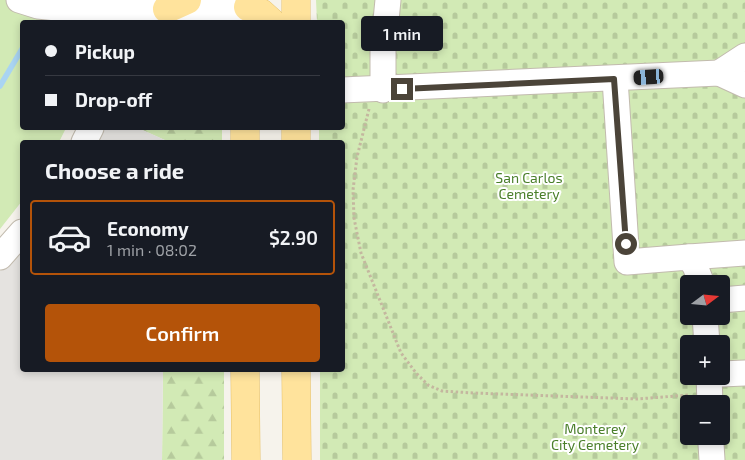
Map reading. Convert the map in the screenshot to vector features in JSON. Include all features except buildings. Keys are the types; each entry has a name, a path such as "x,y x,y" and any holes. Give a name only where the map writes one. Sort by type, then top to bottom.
{"main road":[{"path":"296,0 296,20"},
{"path":"251,7 262,13 269,20"},
{"path":"245,372 246,460"},
{"path":"296,372 297,460"}],"street":[{"path":"19,0 38,6 125,16 177,5 226,10 251,7"},
{"path":"380,90 388,0"},
{"path":"719,73 745,56"},
{"path":"345,90 380,90 719,73 745,85"},
{"path":"614,79 627,262 745,253"},
{"path":"0,257 20,234"},
{"path":"689,257 698,275"},
{"path":"730,299 745,298"},
{"path":"712,387 745,372"}],"path":[{"path":"380,90 366,118 357,157 352,190 354,218 361,252 401,353 416,373 428,384 442,391 637,399 712,387"}],"green space":[{"path":"0,0 19,0 55,20 20,20 20,130 65,130 60,140 20,140 20,204 0,229"},
{"name":"San Carlos Cemetery","path":"316,0 745,0 745,460 320,460 320,372 345,372 345,140 319,140 319,130 345,130 345,20 317,20"},
{"path":"142,130 222,130 222,140 165,140"},
{"path":"163,372 224,372 224,460 162,460"}],"shaded area":[{"path":"101,130 142,130 165,140 95,140"},
{"path":"20,249 20,372 163,372 162,460 0,460 0,271"}],"waterway":[{"path":"0,86 20,52"}],"route":[{"path":"402,89 614,79 626,244"}],"park label":[{"name":"Monterey City Cemetery","path":"595,438"}]}
